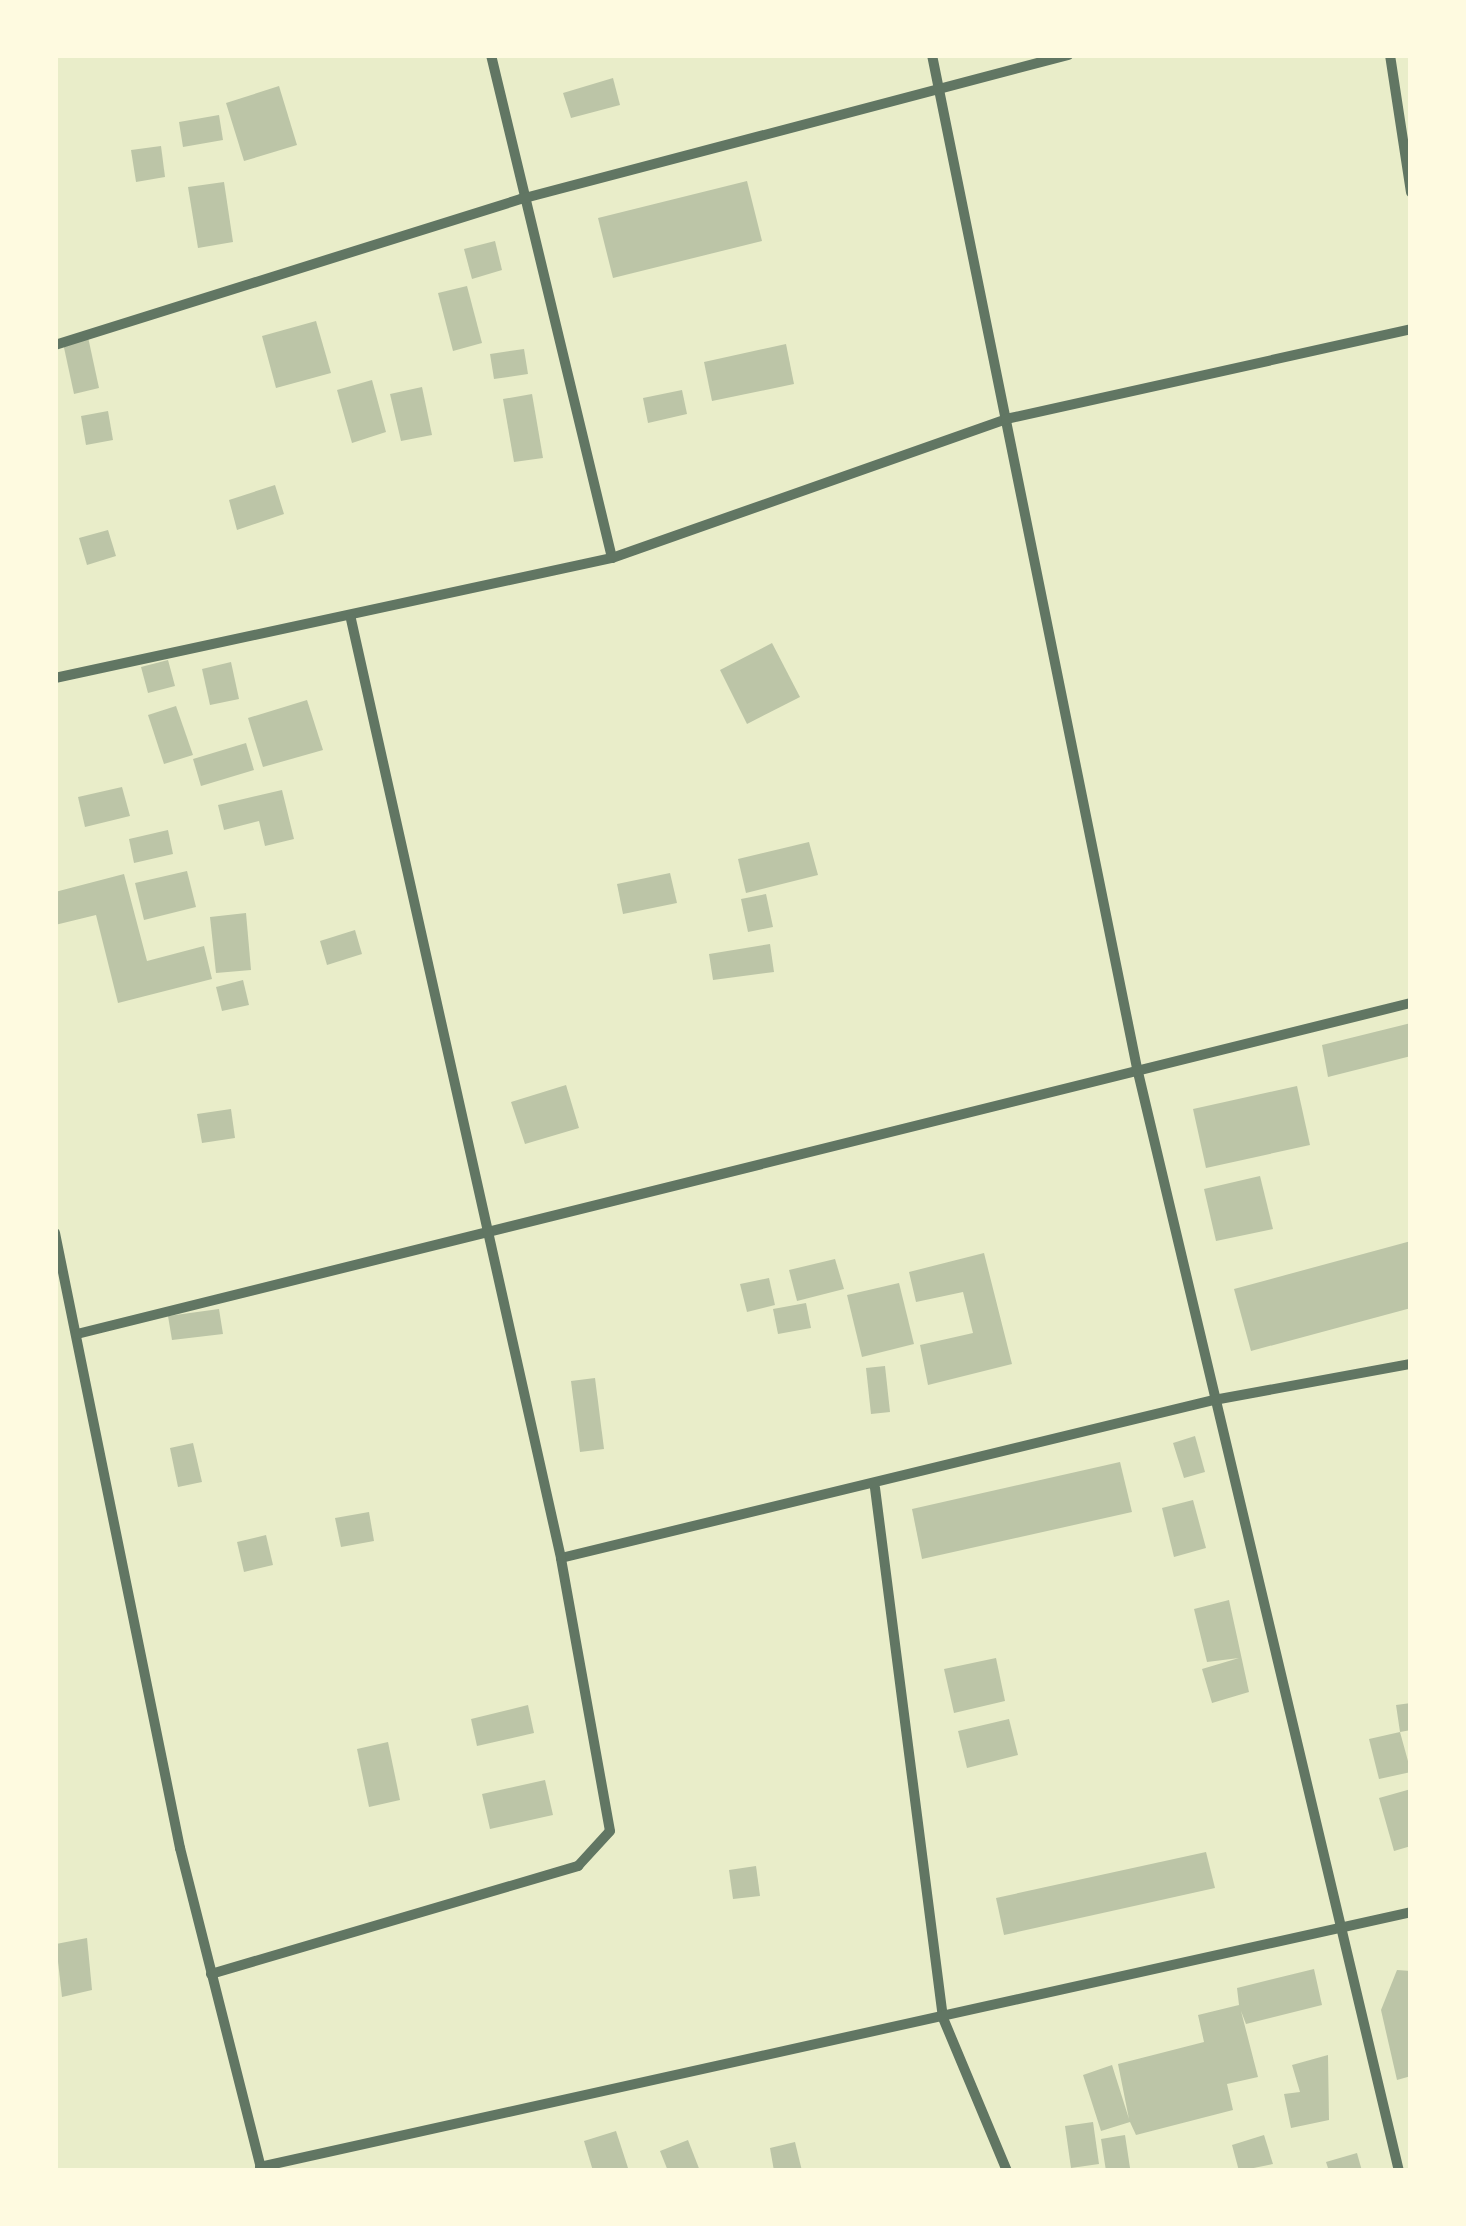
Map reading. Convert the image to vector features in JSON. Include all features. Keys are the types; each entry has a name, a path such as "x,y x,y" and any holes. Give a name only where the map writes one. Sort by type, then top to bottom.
{"street":[{"path":"492,55 521,199 612,558"},
{"path":"932,55 1137,1068 1336,1928 1399,2171"},
{"path":"55,345 521,199 1068,55"},
{"path":"1390,55 1411,192"},
{"path":"55,678 351,619 612,558 1006,419 1411,329"},
{"path":"211,1974 578,1866 610,1831 562,1558 351,619"},
{"path":"77,1334 1411,1002"},
{"path":"55,1232 211,1974 261,2169 1411,1912"},
{"path":"562,1558 874,1488 1214,1400 1411,1364"},
{"path":"874,1488 943,2018 1006,2171"}],"building":[{"path":"613,78 620,105 571,118 563,93"},
{"path":"279,86 297,145 244,161 226,103"},
{"path":"219,115 223,140 183,147 179,122"},
{"path":"161,146 165,177 136,182 131,150"},
{"path":"747,181 762,241 613,278 598,218"},
{"path":"224,182 233,242 198,248 188,187"},
{"path":"495,241 502,270 472,279 464,249"},
{"path":"467,286 482,343 453,351 438,293"},
{"path":"316,321 331,373 276,388 262,336"},
{"path":"88,337 99,388 74,394 63,343"},
{"path":"786,344 794,384 712,401 704,362"},
{"path":"524,349 528,374 494,379 490,354"},
{"path":"372,380 386,432 352,443 337,390"},
{"path":"422,387 432,435 401,441 390,394"},
{"path":"682,390 687,414 648,423 643,398"},
{"path":"532,394 543,458 514,462 503,399"},
{"path":"108,411 113,440 86,445 81,416"},
{"path":"275,485 284,514 237,530 229,500"},
{"path":"108,530 116,556 87,565 79,538"},
{"path":"772,643 800,697 747,724 720,670"},
{"path":"168,660 175,686 148,693 141,667"},
{"path":"231,662 239,699 210,705 202,669"},
{"path":"307,700 323,750 263,767 248,718"},
{"path":"176,706 193,755 164,764 148,715"},
{"path":"246,743 254,770 201,786 193,759"},
{"path":"122,787 130,816 85,827 78,797"},
{"path":"282,790 294,839 265,846 259,821 224,830 218,805"},
{"path":"168,830 173,854 134,863 129,839"},
{"path":"809,842 818,875 746,893 738,859"},
{"path":"187,871 196,907 144,920 135,883"},
{"path":"670,873 677,903 623,914 617,884"},
{"path":"124,874 147,961 204,946 212,979 118,1003 96,915 55,925 55,892"},
{"path":"766,894 773,927 748,932 741,899"},
{"path":"246,913 251,970 216,973 210,917"},
{"path":"355,930 362,954 327,965 320,941"},
{"path":"770,944 774,972 713,980 709,954"},
{"path":"243,980 249,1005 222,1011 216,987"},
{"path":"1411,1023 1411,1056 1328,1077 1322,1045"},
{"path":"566,1085 579,1128 525,1144 511,1102"},
{"path":"1297,1086 1310,1145 1206,1168 1193,1109"},
{"path":"231,1109 235,1138 202,1143 197,1114"},
{"path":"1260,1176 1273,1229 1216,1241 1204,1189"},
{"path":"1411,1241 1411,1308 1251,1351 1234,1289"},
{"path":"984,1253 1012,1364 928,1385 920,1345 973,1333 963,1292 916,1302 909,1272"},
{"path":"835,1259 844,1289 797,1301 789,1270"},
{"path":"769,1278 775,1305 747,1312 740,1284"},
{"path":"899,1283 914,1344 862,1357 847,1295"},
{"path":"806,1303 811,1328 778,1334 773,1309"},
{"path":"219,1309 223,1334 172,1340 168,1316"},
{"path":"885,1366 890,1412 871,1414 866,1368"},
{"path":"595,1378 604,1449 580,1452 571,1381"},
{"path":"1195,1436 1205,1472 1184,1478 1173,1443"},
{"path":"193,1443 202,1482 178,1487 170,1448"},
{"path":"1120,1462 1132,1512 922,1559 912,1509"},
{"path":"1193,1500 1206,1548 1174,1557 1162,1508"},
{"path":"369,1512 374,1541 341,1547 335,1518"},
{"path":"266,1535 273,1565 244,1572 237,1542"},
{"path":"1229,1600 1249,1692 1212,1703 1202,1669 1239,1658 1207,1662 1194,1609"},
{"path":"996,1658 1005,1701 954,1713 944,1669"},
{"path":"1411,1703 1411,1730 1400,1732 1396,1705"},
{"path":"528,1705 534,1733 477,1746 471,1719"},
{"path":"1009,1719 1018,1755 967,1768 958,1731"},
{"path":"1400,1732 1411,1772 1379,1779 1369,1739"},
{"path":"388,1742 400,1800 369,1807 357,1749"},
{"path":"545,1780 553,1815 490,1829 482,1794"},
{"path":"1411,1789 1411,1846 1394,1851 1379,1798"},
{"path":"1206,1852 1215,1888 1004,1935 996,1898"},
{"path":"756,1866 760,1896 733,1899 729,1870"},
{"path":"87,1938 92,1990 62,1997 56,1944"},
{"path":"1314,1969 1322,2005 1246,2024 1241,2011 1258,2077 1227,2084 1233,2110 1136,2135 1130,2122 1101,2131 1083,2075 1112,2065 1129,2119 1118,2064 1204,2042 1198,2015 1239,2005 1237,1988"},
{"path":"1397,1970 1411,1971 1411,2076 1397,2080 1381,2010"},
{"path":"1328,2055 1329,2120 1291,2128 1284,2094 1300,2092 1292,2065"},
{"path":"1093,2122 1099,2164 1071,2168 1065,2126"},
{"path":"616,2131 629,2171 593,2171 584,2141"},
{"path":"1125,2135 1130,2168 1106,2171 1101,2139"},
{"path":"1264,2135 1273,2164 1239,2171 1232,2145"},
{"path":"688,2140 700,2171 668,2171 660,2151"},
{"path":"795,2142 802,2171 774,2171 770,2148"},
{"path":"1357,2153 1362,2171 1329,2171 1326,2162"}]}
